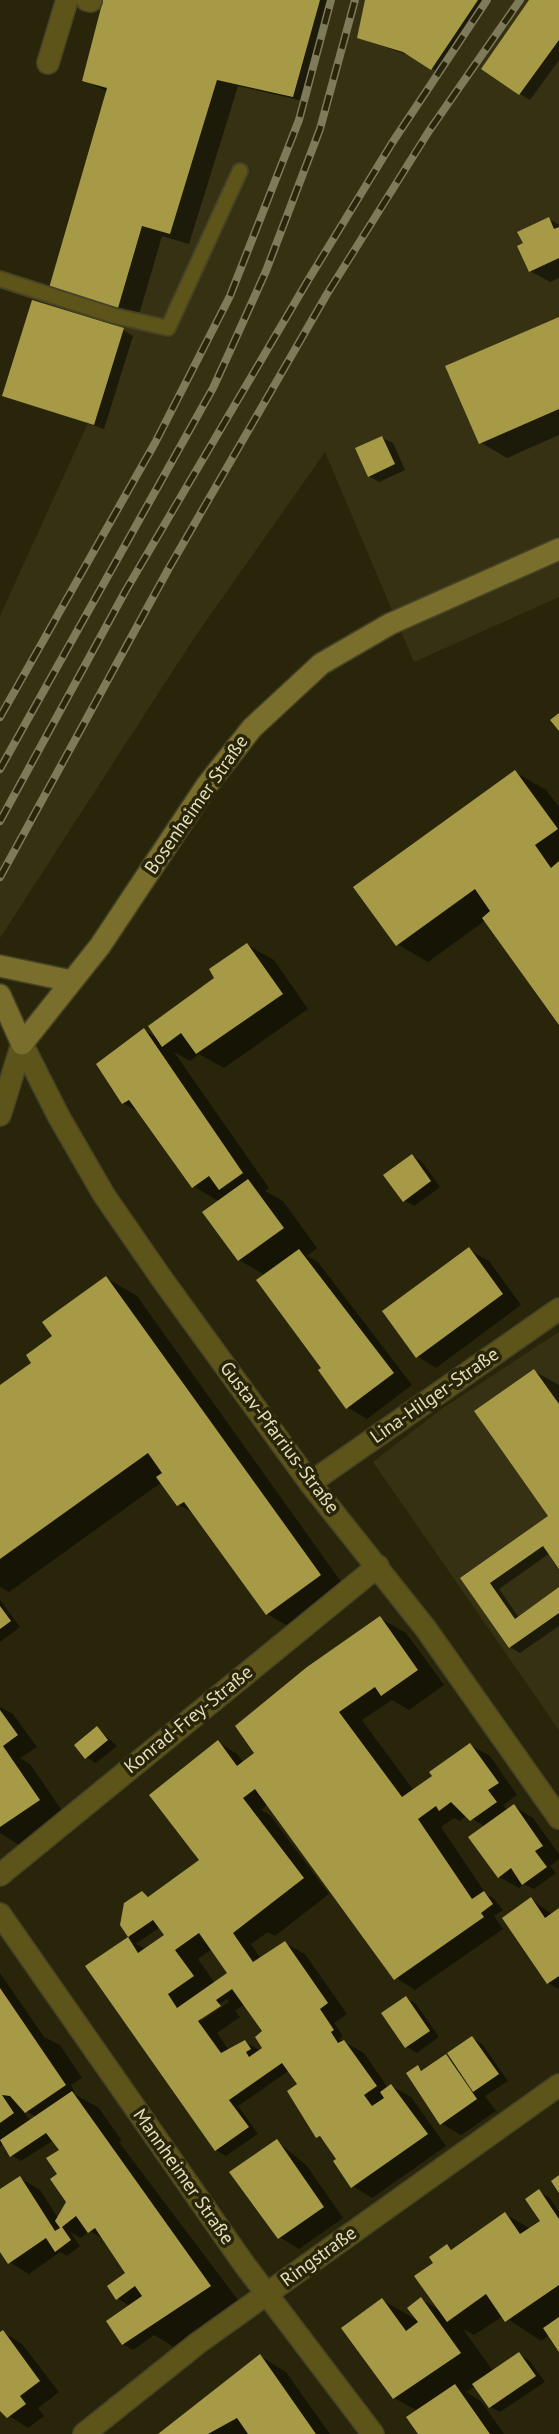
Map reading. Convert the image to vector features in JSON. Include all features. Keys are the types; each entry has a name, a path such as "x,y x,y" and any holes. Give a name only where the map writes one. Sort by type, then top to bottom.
{"main road":[{"name":"Bosenheimer Straße","path":"22,1044 100,946 206,785 252,728 321,664 390,624 559,549"},
{"path":"0,966 71,981"},
{"path":"0,995 22,1044"},
{"path":"0,1040 22,1044"}],"street":[{"path":"48,62 67,0"},
{"name":"Bosenheimer Straße","path":"0,1115 22,1044"},
{"name":"Gustav-Pfarrius-Straße","path":"22,1044 104,1195 310,1483 378,1566 559,1818"},
{"name":"Lina-Hilger-Straße","path":"310,1483 559,1309"},
{"name":"Konrad-Frey-Straße","path":"0,1875 378,1566"},
{"name":"Mannheimer Straße","path":"0,1914 267,2294 373,2434"},
{"name":"Ringstraße","path":"84,2434 198,2343 559,2085"}],"lane":[{"path":"0,279 115,316 168,328 240,172"}],"shaded area":[{"path":"241,0 559,0 559,597 414,662 325,452 194,638 0,938 0,616 88,423 94,424 124,329 112,325 142,226 170,234"},
{"path":"559,1332 559,1730 373,1462 443,1408"}],"building":[{"path":"103,0 320,0 293,97 217,80 170,234 142,226 118,308 49,288 107,88 82,81"},
{"path":"365,0 478,0 431,70 403,52 357,38"},
{"path":"529,0 559,0 559,40 519,95 481,69"},
{"path":"549,217 554,229 559,227 559,258 529,272 517,246 523,243 517,232"},
{"path":"32,300 124,328 94,425 2,396"},
{"path":"559,317 559,409 479,444 445,366"},
{"path":"382,436 395,464 368,477 355,448"},
{"path":"559,713 559,731 550,720"},
{"path":"515,770 558,829 535,845 551,868 559,861 559,1025 482,918 490,911 475,889 396,946 353,887"},
{"path":"247,943 283,994 196,1054 181,1033 162,1047 148,1026 214,978 209,969"},
{"path":"144,1028 243,1173 219,1190 209,1176 192,1188 129,1100 122,1104 96,1064"},
{"path":"412,1154 431,1181 403,1202 383,1175"},
{"path":"248,1179 284,1228 238,1261 202,1212"},
{"path":"469,1247 503,1294 416,1358 382,1311"},
{"path":"299,1249 394,1373 346,1409 318,1370 321,1368 256,1280"},
{"path":"106,1276 321,1575 266,1615 184,1502 177,1506 156,1477 162,1473 148,1453 0,1559 0,1385 31,1363 26,1355 52,1336 42,1322"},
{"path":"534,1369 559,1404 559,1569 543,1546 490,1583 515,1619 559,1587 559,1613 509,1648 460,1578 548,1516 474,1411"},
{"path":"0,1606 11,1621 0,1629"},
{"path":"380,1616 418,1670 381,1696 375,1687 339,1712 402,1797 432,1776 429,1772 470,1743 499,1783 488,1790 497,1802 470,1821 451,1802 439,1811 436,1806 418,1819 472,1899 484,1891 493,1904 481,1913 484,1917 394,1980 255,1789 243,1798 304,1878 233,1933 253,1962 285,1941 328,2003 320,2009 334,2030 331,2032 338,2043 344,2040 377,2086 364,2095 372,2106 384,2098 380,2092 391,2084 428,2134 351,2188 333,2161 336,2159 320,2136 316,2138 287,2091 297,2084 282,2063 229,2100 249,2127 215,2151 85,1966 128,1937 120,1925 124,1903 142,1891 148,1897 199,1860 149,1795 218,1740 237,1766 254,1753 235,1726 307,1667","holes":["153,1920 164,1935 138,1953 128,1937","199,1933 227,1973 177,2008 168,1994 194,1976 175,1950","232,1989 262,2031 255,2037 262,2048 249,2057 246,2052 251,2049 245,2040 221,2053 198,2021 221,2006 216,2000"]},
{"path":"0,1710 18,1735 3,1746 40,1800 0,1827"},
{"path":"97,1726 108,1740 85,1759 74,1745"},
{"path":"514,1804 543,1846 535,1851 547,1867 522,1885 511,1868 498,1878 468,1837"},
{"path":"531,1897 545,1918 559,1908 559,1976 547,1984 502,1918"},
{"path":"0,1988 66,2085 25,2113 10,2096 2,2095 14,2113 0,2123"},
{"path":"406,1996 430,2031 405,2048 381,2013"},
{"path":"472,2036 499,2074 473,2092 447,2053"},
{"path":"446,2054 477,2099 440,2125 406,2073 418,2065 421,2071"},
{"path":"72,2091 211,2286 122,2345 106,2321 142,2296 135,2286 116,2300 107,2286 125,2273 95,2228 88,2233 76,2216 62,2227 71,2240 55,2252 46,2238 8,2264 0,2252 0,2189 20,2176 55,2231 60,2228 55,2221 66,2202 50,2179 57,2174 46,2158 59,2150 46,2133 10,2157 0,2140"},
{"path":"277,2139 324,2207 278,2239 229,2172"},
{"path":"559,2175 559,2193 551,2181"},
{"path":"539,2189 559,2219 559,2285 505,2322 486,2294 447,2322 414,2276 433,2263 429,2257 447,2244 451,2250 505,2212 520,2234 540,2221 525,2199"},
{"path":"421,2297 461,2353 393,2399 341,2328 382,2298 406,2331 418,2322 407,2308"},
{"path":"559,2317 559,2352 543,2328"},
{"path":"3,2330 40,2381 20,2396 26,2404 7,2418 0,2411 0,2332"},
{"path":"519,2352 536,2376 489,2408 472,2384"},
{"path":"260,2354 316,2434 248,2434 237,2418 208,2434 158,2434"},
{"path":"455,2384 490,2434 418,2434 406,2417"}],"railway":[{"path":"0,717 155,443 230,296 299,120 331,0"},
{"path":"0,769 213,388 266,271 320,129 355,0"},
{"path":"0,821 126,590 307,282 392,143 487,0"},
{"path":"0,877 169,568 327,294 429,131 520,0"}]}
